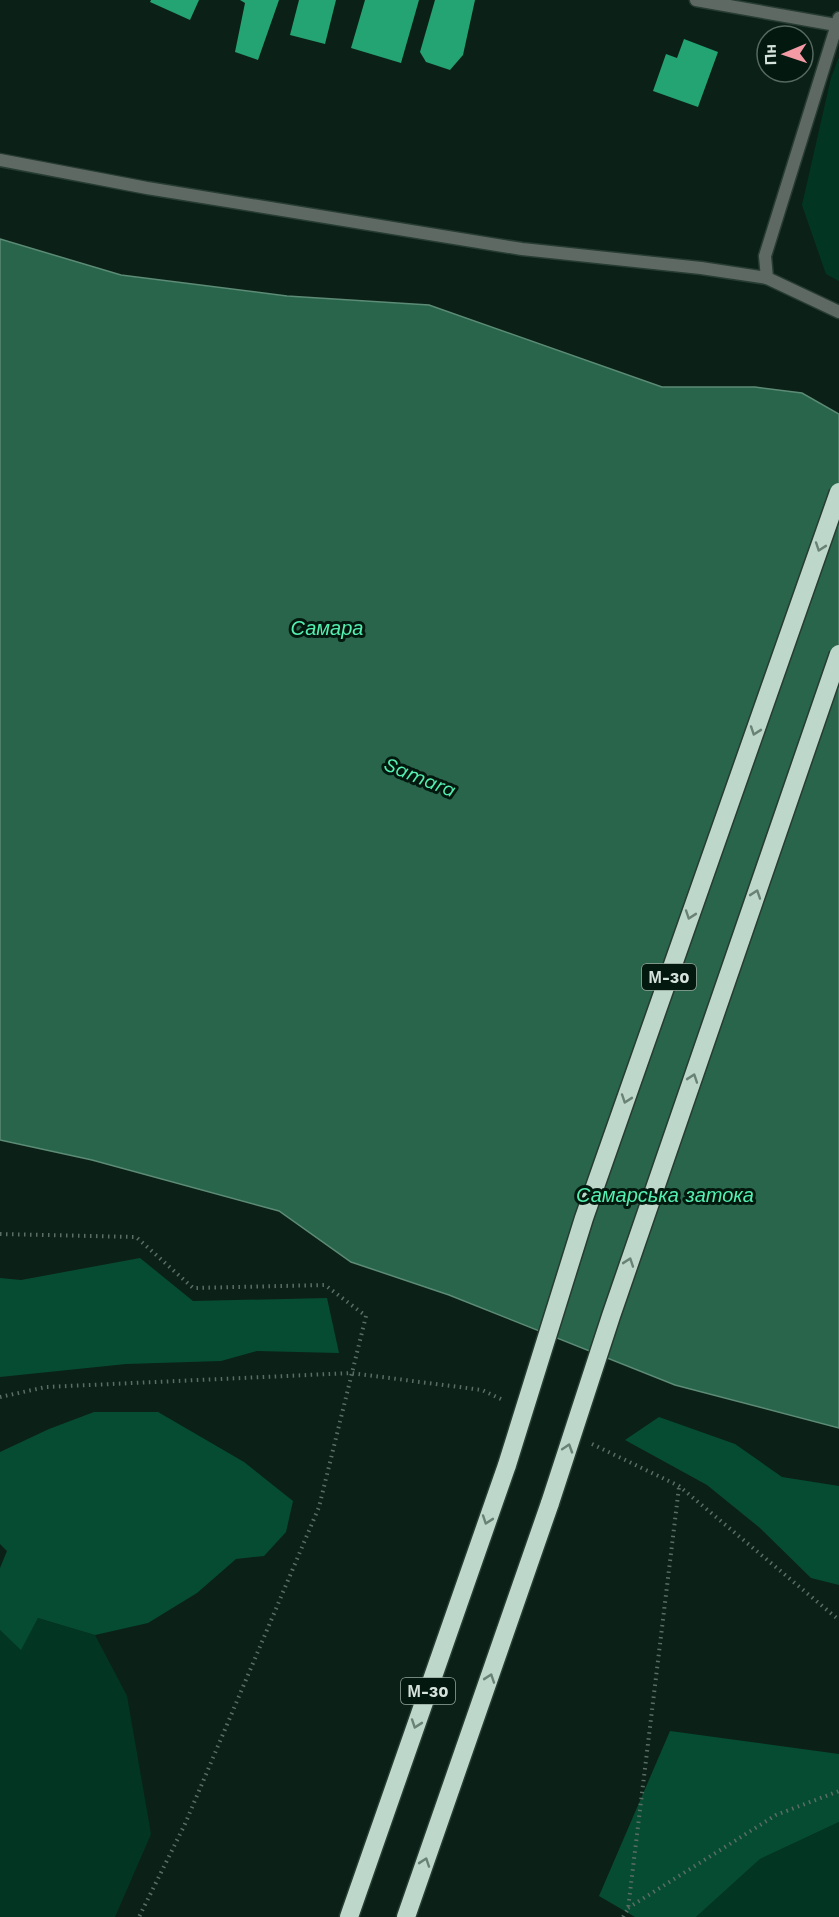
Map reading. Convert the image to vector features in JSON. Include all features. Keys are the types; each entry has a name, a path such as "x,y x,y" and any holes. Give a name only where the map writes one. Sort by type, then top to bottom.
{"highway":[{"name":"М-30","path":"349,1917 507,1465 584,1218 839,492"},
{"name":"М-30","path":"406,1917 550,1503 611,1316 839,654"}],"street":[{"path":"696,0 838,22 765,256 767,278"},
{"path":"0,160 147,188 522,249 700,268 767,278 839,312"}],"path":[{"path":"0,1234 136,1238 194,1288 326,1285 366,1316 319,1507 185,1824 139,1917"},
{"path":"0,1397 46,1387 351,1373"},
{"path":"624,1917 628,1909 679,1486 839,1620"},
{"path":"628,1909 776,1815 839,1791"}],"shaded area":[{"path":"839,57 839,281 826,274 802,205 831,78"},
{"path":"140,1258 193,1301 327,1298 339,1353 257,1351 221,1361 126,1364 0,1377 0,1278 21,1280"},
{"path":"94,1412 158,1412 244,1462 293,1501 286,1532 264,1556 236,1559 197,1593 148,1623 95,1635 38,1618 21,1650 0,1630 0,1568 7,1551 0,1544 0,1452 49,1429"},
{"path":"659,1417 735,1444 782,1477 839,1486 839,1585 811,1578 760,1528 707,1485 625,1440"},
{"path":"38,1618 95,1635 127,1696 151,1834 115,1917 0,1917 0,1630 21,1649"},
{"path":"670,1731 839,1754 839,1822 760,1859 696,1917 635,1917 599,1896"},
{"path":"839,1822 839,1917 696,1917 760,1859"}],"water":[{"name":"Самара","path":"0,239 121,275 287,296 429,305 662,387 755,387 802,393 839,414 839,1428 675,1385 449,1295 351,1262 279,1211 92,1160 0,1140"}],"building":[{"path":"151,0 199,0 190,20 150,2"},
{"path":"240,0 279,0 258,60 235,52 245,3"},
{"path":"299,0 336,0 325,44 290,35"},
{"path":"365,0 419,0 401,63 351,48"},
{"path":"435,0 475,0 463,55 450,70 426,62 420,52"},
{"path":"684,39 718,52 698,107 653,91 666,54 677,58"}],"water label":[{"name":"Samara","path":"420,777"},
{"name":"Самарська затока","path":"665,1195"}]}
